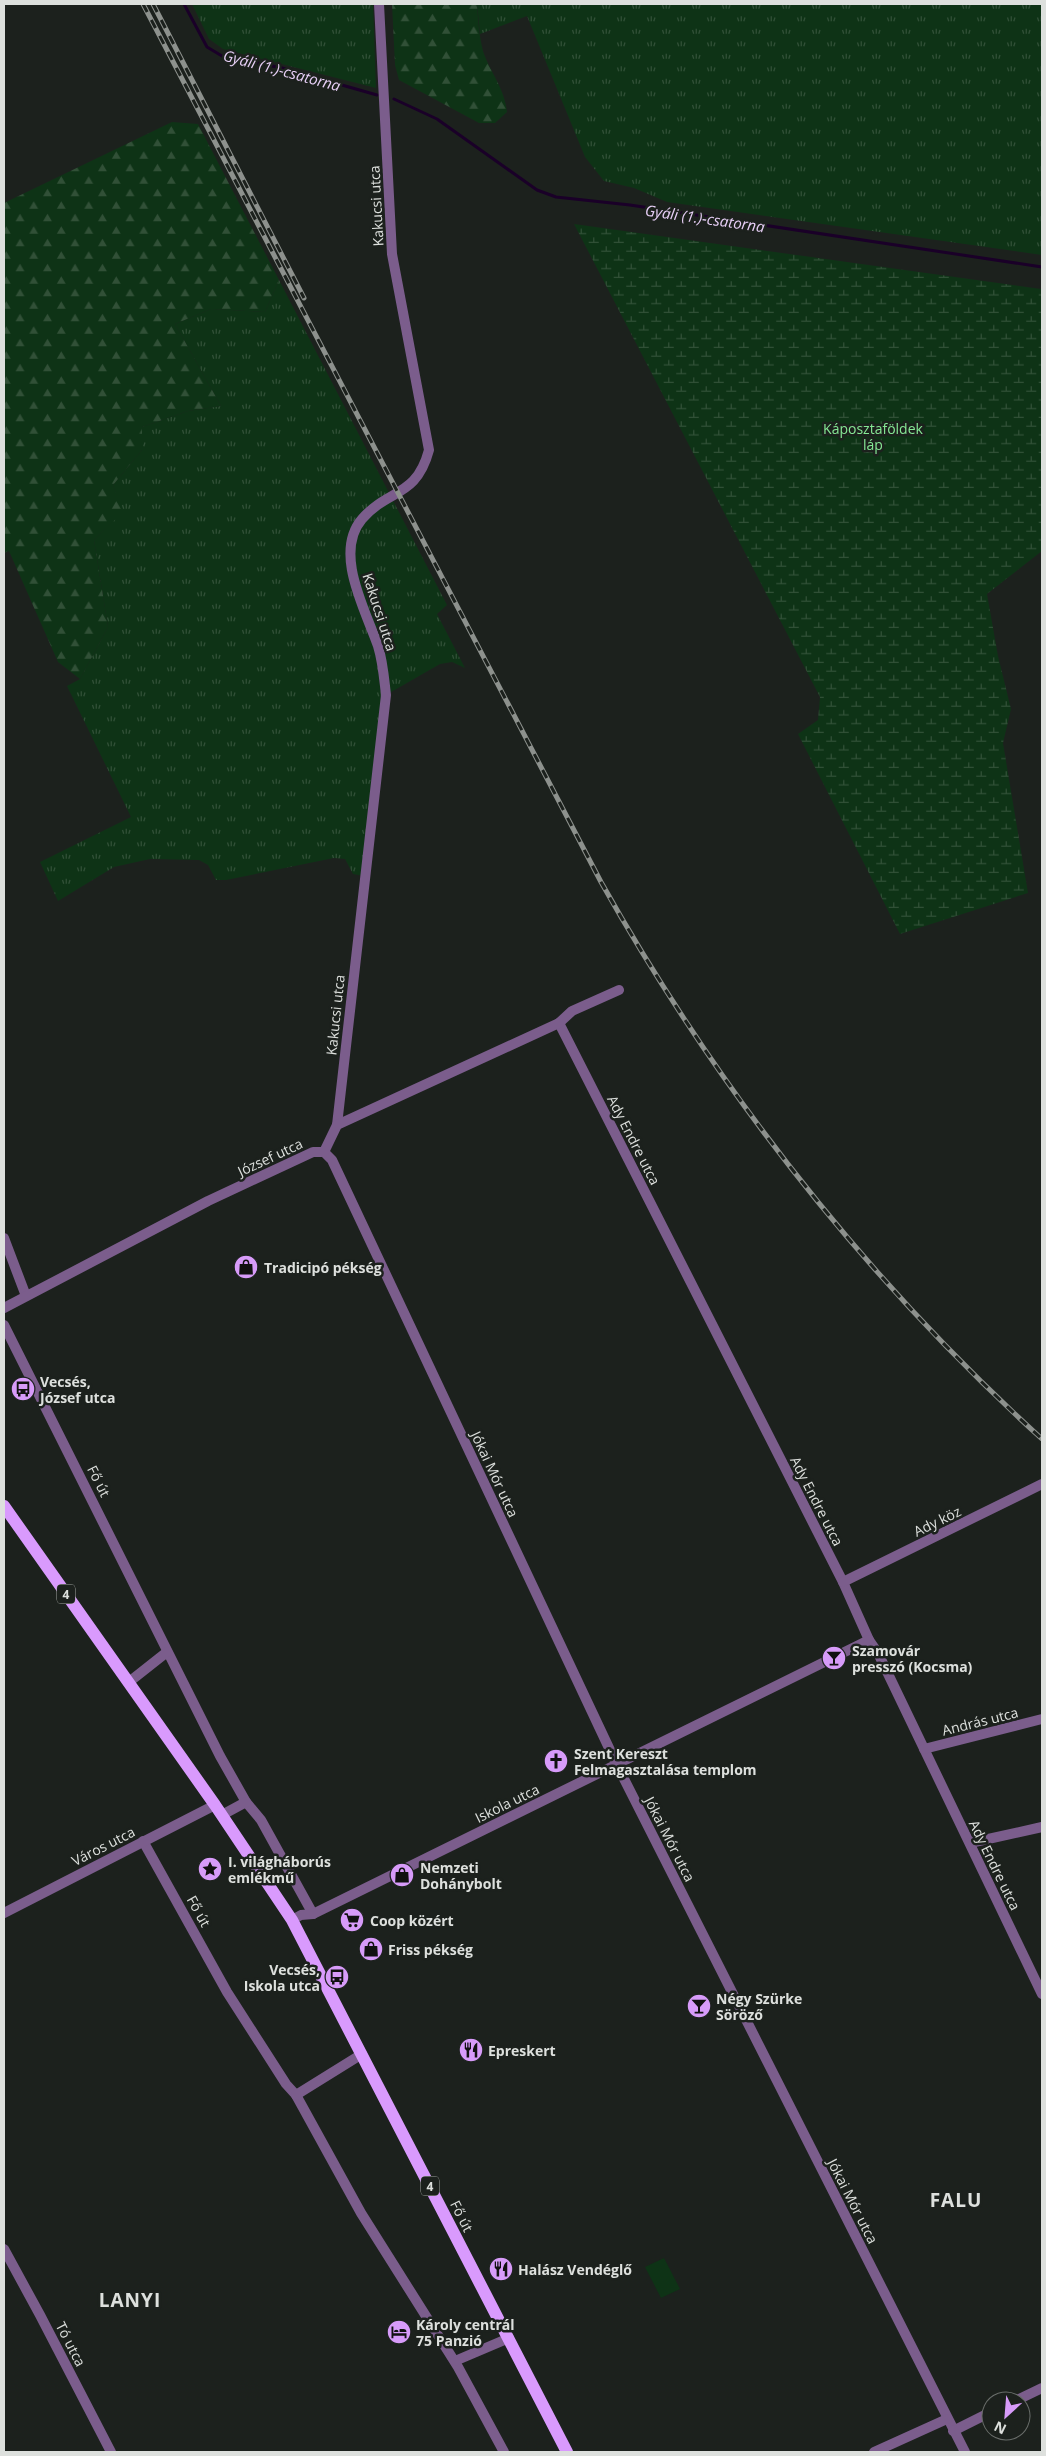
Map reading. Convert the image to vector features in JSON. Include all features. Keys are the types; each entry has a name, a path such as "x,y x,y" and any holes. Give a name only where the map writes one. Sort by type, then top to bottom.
{"main road":[{"name":"Fő út","path":"4,1506 219,1810 292,1920 567,2452"}],"street":[{"name":"Kakucsi utca","path":"337,1125 386,695 381,659 353,578 351,556 353,540 361,520 415,482 426,462 429,450 392,254 379,4"},
{"path":"337,1125 559,1023 572,1011 619,990"},
{"name":"Ady Endre utca","path":"559,1023 843,1582 869,1640 878,1653 1042,1994"},
{"name":"József utca","path":"4,1308 208,1201 313,1152 324,1152 337,1125"},
{"name":"Jókai Mór utca","path":"324,1152 332,1160 617,1765 965,2452"},
{"path":"4,1238 26,1296"},
{"name":"Fő út","path":"4,1325 167,1652 246,1802 261,1820 313,1914"},
{"name":"Ady köz","path":"843,1582 1042,1484"},
{"name":"Iskola utca","path":"292,1920 301,1915 313,1914 869,1640"},
{"path":"129,1682 167,1652"},
{"name":"András utca","path":"924,1749 1042,1719"},
{"path":"219,1810 246,1802"},
{"name":"Város utca","path":"4,1913 143,1840 219,1810"},
{"path":"970,1843 1042,1827"},
{"name":"Fő út","path":"143,1840 227,1992 286,2084 296,2095 360,2213 455,2361 504,2452"},
{"path":"296,2095 362,2054"},
{"name":"Tó utca","path":"4,2249 111,2452"},
{"path":"455,2361 509,2338"},
{"path":"953,2430 981,2417"},
{"path":"874,2452 947,2419"}],"green space":[{"path":"192,4 373,4 376,88 223,49 209,39"},
{"path":"392,4 477,4 483,51 500,88 507,112 495,123 479,123 399,80 395,65"},
{"path":"477,4 1042,4 1042,255 667,202 634,188 604,181 585,157 527,16 480,34"},
{"path":"172,122 198,124 279,280 265,312 211,309 175,324 221,406 188,411 142,427 142,450 113,485 123,512 94,540 108,627 80,679 58,662 9,551 4,553 4,203"},
{"name":"Káposztaföldek láp","path":"574,224 1041,289 1042,551 987,594 998,656 1011,709 1003,743 1028,893 900,934 798,734 818,720 820,697"},
{"path":"279,280 447,605 437,614 465,668 452,662 440,664 386,695 364,876 353,874 345,859 334,858 226,880 216,880 208,865 199,860 150,859 114,867 58,901 40,862 131,817 67,686 80,679 108,627 94,540 122,512 113,485 142,450 142,427 188,411 221,406 175,324 211,309 265,312"},
{"path":"664,2258 680,2289 661,2298 645,2267"}],"waterway":[{"name":"Gyáli (1.)-csatorna","path":"184,4 207,47 222,56 282,68 377,95"},
{"name":"Gyáli (1.)-csatorna","path":"394,99 437,119 537,190 556,197 630,205 1042,267"}],"railway":[{"path":"143,4 601,882 646,959 694,1034 745,1107 799,1178 856,1247 915,1313 977,1377 1042,1439"},
{"path":"153,4 304,298"}],"place":[{"name":"Tradicipó pékség","path":"246,1267"},
{"name":"Vecsés, József utca","path":"23,1389"},
{"name":"Szamovár presszó (Kocsma)","path":"834,1658"},
{"name":"Szent Kereszt Felmagasztalása templom","path":"556,1761"},
{"name":"I. világháborús emlékmű","path":"210,1869"},
{"name":"Nemzeti Dohánybolt","path":"402,1875"},
{"name":"Coop közért","path":"352,1920"},
{"name":"Friss pékség","path":"371,1949"},
{"name":"Vecsés, Iskola utca","path":"337,1977"},
{"name":"Négy Szürke Söröző","path":"699,2006"},
{"name":"Epreskert","path":"471,2050"},
{"name":"Halász Vendéglő","path":"501,2269"},
{"name":"Károly centrál 75 Panzió","path":"399,2332"}],"district":[{"name":"FALU","path":"956,2200"},
{"name":"LANYI","path":"130,2300"}]}
